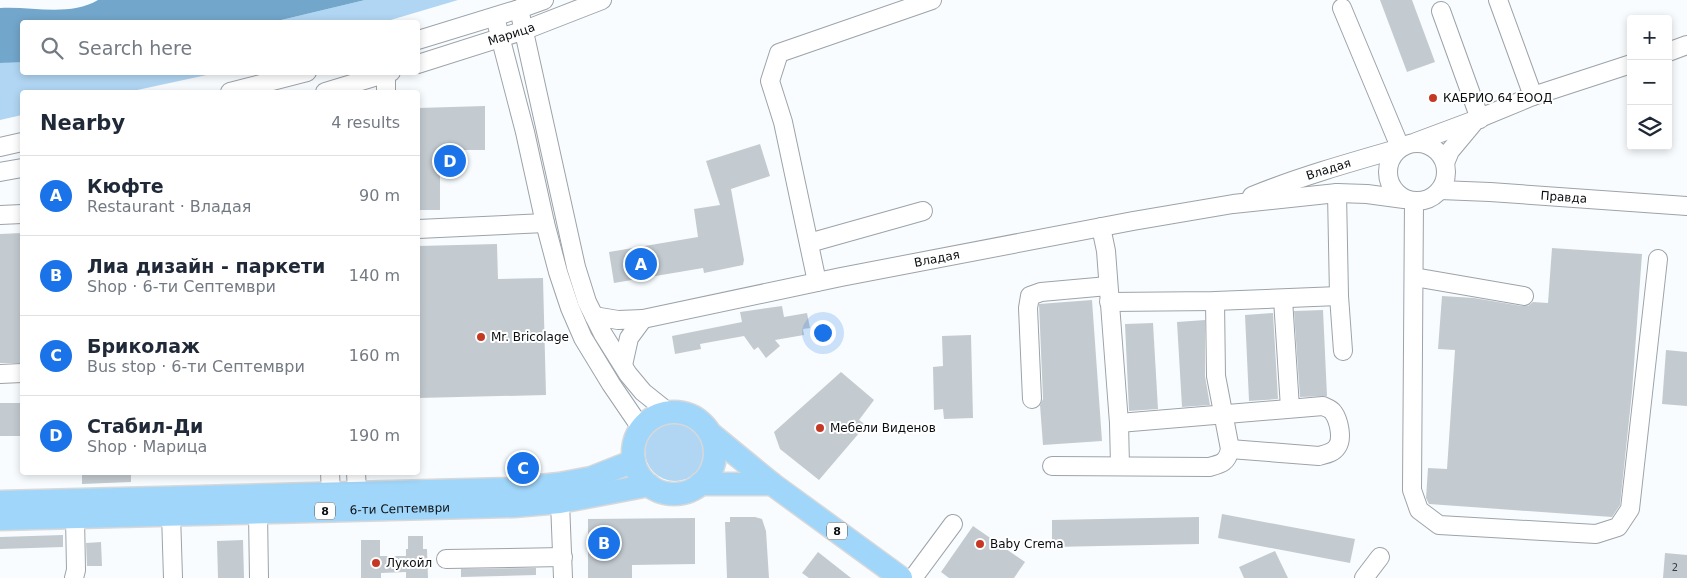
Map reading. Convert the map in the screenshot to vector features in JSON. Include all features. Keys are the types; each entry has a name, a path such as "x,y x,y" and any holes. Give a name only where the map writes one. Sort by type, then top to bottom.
{"main road":[{"path":"668,412 653,417 641,428 634,444 634,461 642,479 656,490 674,494 692,489 706,478 714,461 714,443 711,434"},
{"name":"8","path":"668,412 693,416 711,434 772,484 901,578"},
{"name":"6-ти Септември","path":"0,502 330,483 509,489 559,484 591,478 634,461"},
{"path":"700,484 772,484"},
{"name":"6-ти Септември","path":"0,519 514,506 560,502 649,485"}],"street":[{"name":"Марица","path":"420,39 544,0"},
{"name":"Марица","path":"420,63 525,30 602,0"},
{"path":"817,282 783,122 770,81 779,53 932,0"},
{"path":"1498,0 1533,96"},
{"path":"1342,8 1404,146"},
{"path":"519,9 576,267 587,302 603,334 623,365 643,392 668,412"},
{"path":"1441,12 1477,119"},
{"path":"494,17 525,132 545,223 567,299 583,338 641,428"},
{"path":"1672,51 1687,46"},
{"name":"Владая","path":"1233,204 1283,184 1404,146 1533,96 1627,65"},
{"path":"238,90 295,75"},
{"path":"332,90 381,75"},
{"path":"386,90 388,75"},
{"name":"Владая","path":"594,316 618,320 643,319 817,282 1101,227 1233,204 1337,193 1424,200 1432,197 1440,190 1444,182 1445,163 1450,151 1477,119"},
{"path":"0,146 20,142"},
{"path":"1445,163 1434,147 1425,143 1404,146 1391,156 1387,176 1390,185 1396,193 1409,200 1414,277 1412,490 1419,510 1438,525 1596,534 1618,527 1630,509 1658,259"},
{"path":"0,172 20,168"},
{"name":"Правда","path":"1440,190 1687,206"},
{"path":"1337,193 1339,296 1343,351"},
{"path":"809,243 923,210"},
{"path":"0,215 20,214"},
{"path":"420,229 545,223"},
{"path":"1101,227 1106,251 1119,423 1120,466"},
{"path":"1414,277 1524,296"},
{"path":"1032,398 1028,308 1030,296 1041,292 1109,294 1215,301 1339,296"},
{"path":"1283,299 1290,408"},
{"path":"1052,466 1209,467 1221,464 1228,457 1230,449 1216,376 1215,301"},
{"path":"623,365 629,338 643,319"},
{"path":"0,374 20,373"},
{"path":"1119,423 1323,406 1332,410 1339,428 1338,446 1330,453 1319,456 1230,449"},
{"path":"560,502 563,578"},
{"path":"258,513 259,578"},
{"path":"171,514 173,578"},
{"path":"74,578 76,570 75,517"},
{"path":"913,578 953,524"},
{"path":"446,559 563,557"},
{"path":"1364,578 1380,557"}],"shaded area":[{"path":"98,0 365,0 281,20 20,20 20,62 0,63 0,8 50,10 87,5"},
{"path":"365,0 458,0 391,20 281,20"},
{"path":"20,62 20,75 207,75 137,90 20,90 20,115 0,120 0,63"},
{"path":"675,421 692,426 700,434 705,451 700,468 692,476 675,481 658,476 650,468 645,451 650,434 658,426"}],"building":[{"path":"1380,0 1412,0 1435,62 1407,72"},
{"path":"485,106 485,150 440,150 440,210 420,210 420,108"},
{"path":"760,144 770,176 731,189 744,260 743,265 704,273 703,268 614,283 609,252 698,237 694,209 720,205 706,161"},
{"path":"20,233 20,363 0,363 0,234"},
{"name":"Mr. Bricolage","path":"497,244 498,279 543,278 546,395 420,398 420,246"},
{"path":"1552,248 1642,254 1632,392 1620,505 1612,517 1429,504 1426,498 1428,468 1447,469 1455,350 1438,349 1442,296 1474,298 1522,306 1528,306 1533,302 1548,303"},
{"path":"1092,300 1102,441 1043,445 1040,405 1043,399 1039,304"},
{"path":"782,306 784,317 807,313 810,328 803,329 804,335 775,340 780,346 766,358 758,347 754,350 744,336 700,344 701,349 675,354 672,336 742,322 740,312"},
{"path":"1323,310 1327,396 1300,397 1294,311"},
{"path":"1273,313 1278,399 1249,401 1245,315"},
{"path":"1205,320 1205,376 1210,405 1182,407 1177,322"},
{"path":"1153,323 1158,409 1129,411 1125,324"},
{"path":"971,335 973,418 944,419 943,409 934,410 933,367 943,366 942,336"},
{"path":"1666,350 1687,352 1687,406 1662,404"},
{"name":"Мебели Виденов","path":"841,372 874,400 859,420 866,425 819,480 780,449 774,432"},
{"path":"0,403 20,403 20,436 0,436"},
{"path":"82,475 131,475 131,482 82,484"},
{"path":"1222,514 1355,539 1350,563 1218,538"},
{"path":"730,517 755,517 762,519 766,531 769,578 727,578 725,522 730,522"},
{"path":"1199,517 1199,544 1052,547 1052,520"},
{"path":"695,518 695,564 632,565 632,578 588,578 588,519"},
{"name":"Baby Crema","path":"973,526 1025,562 1014,578 949,578 941,572"},
{"path":"63,535 63,547 0,549 0,537"},
{"path":"408,536 423,536 423,549 427,549 428,578 406,578 406,572 381,573 381,578 361,578 361,540 380,540 380,556 406,556"},
{"path":"243,540 244,578 218,578 217,541"},
{"path":"101,542 102,566 87,566 86,543"},
{"path":"1275,551 1288,578 1244,578 1239,567"},
{"path":"818,552 851,578 809,578 802,573"},
{"path":"1665,553 1687,555 1687,578 1663,578"},
{"path":"536,568 536,575 461,577 461,569"}],"place":[{"name":"КАБРИО 64 ЕООД","path":"1433,98"},
{"name":"Стабил-Ди","path":"450,161"},
{"name":"Кюфте","path":"641,264"},
{"name":"Mr. Bricolage","path":"481,337"},
{"name":"Мебели Виденов","path":"820,428"},
{"name":"Бриколаж","path":"523,468"},
{"name":"Лиа дизайн - паркети","path":"604,543"},
{"name":"Baby Crema","path":"980,544"},
{"name":"Лукойл","path":"376,563"}]}
